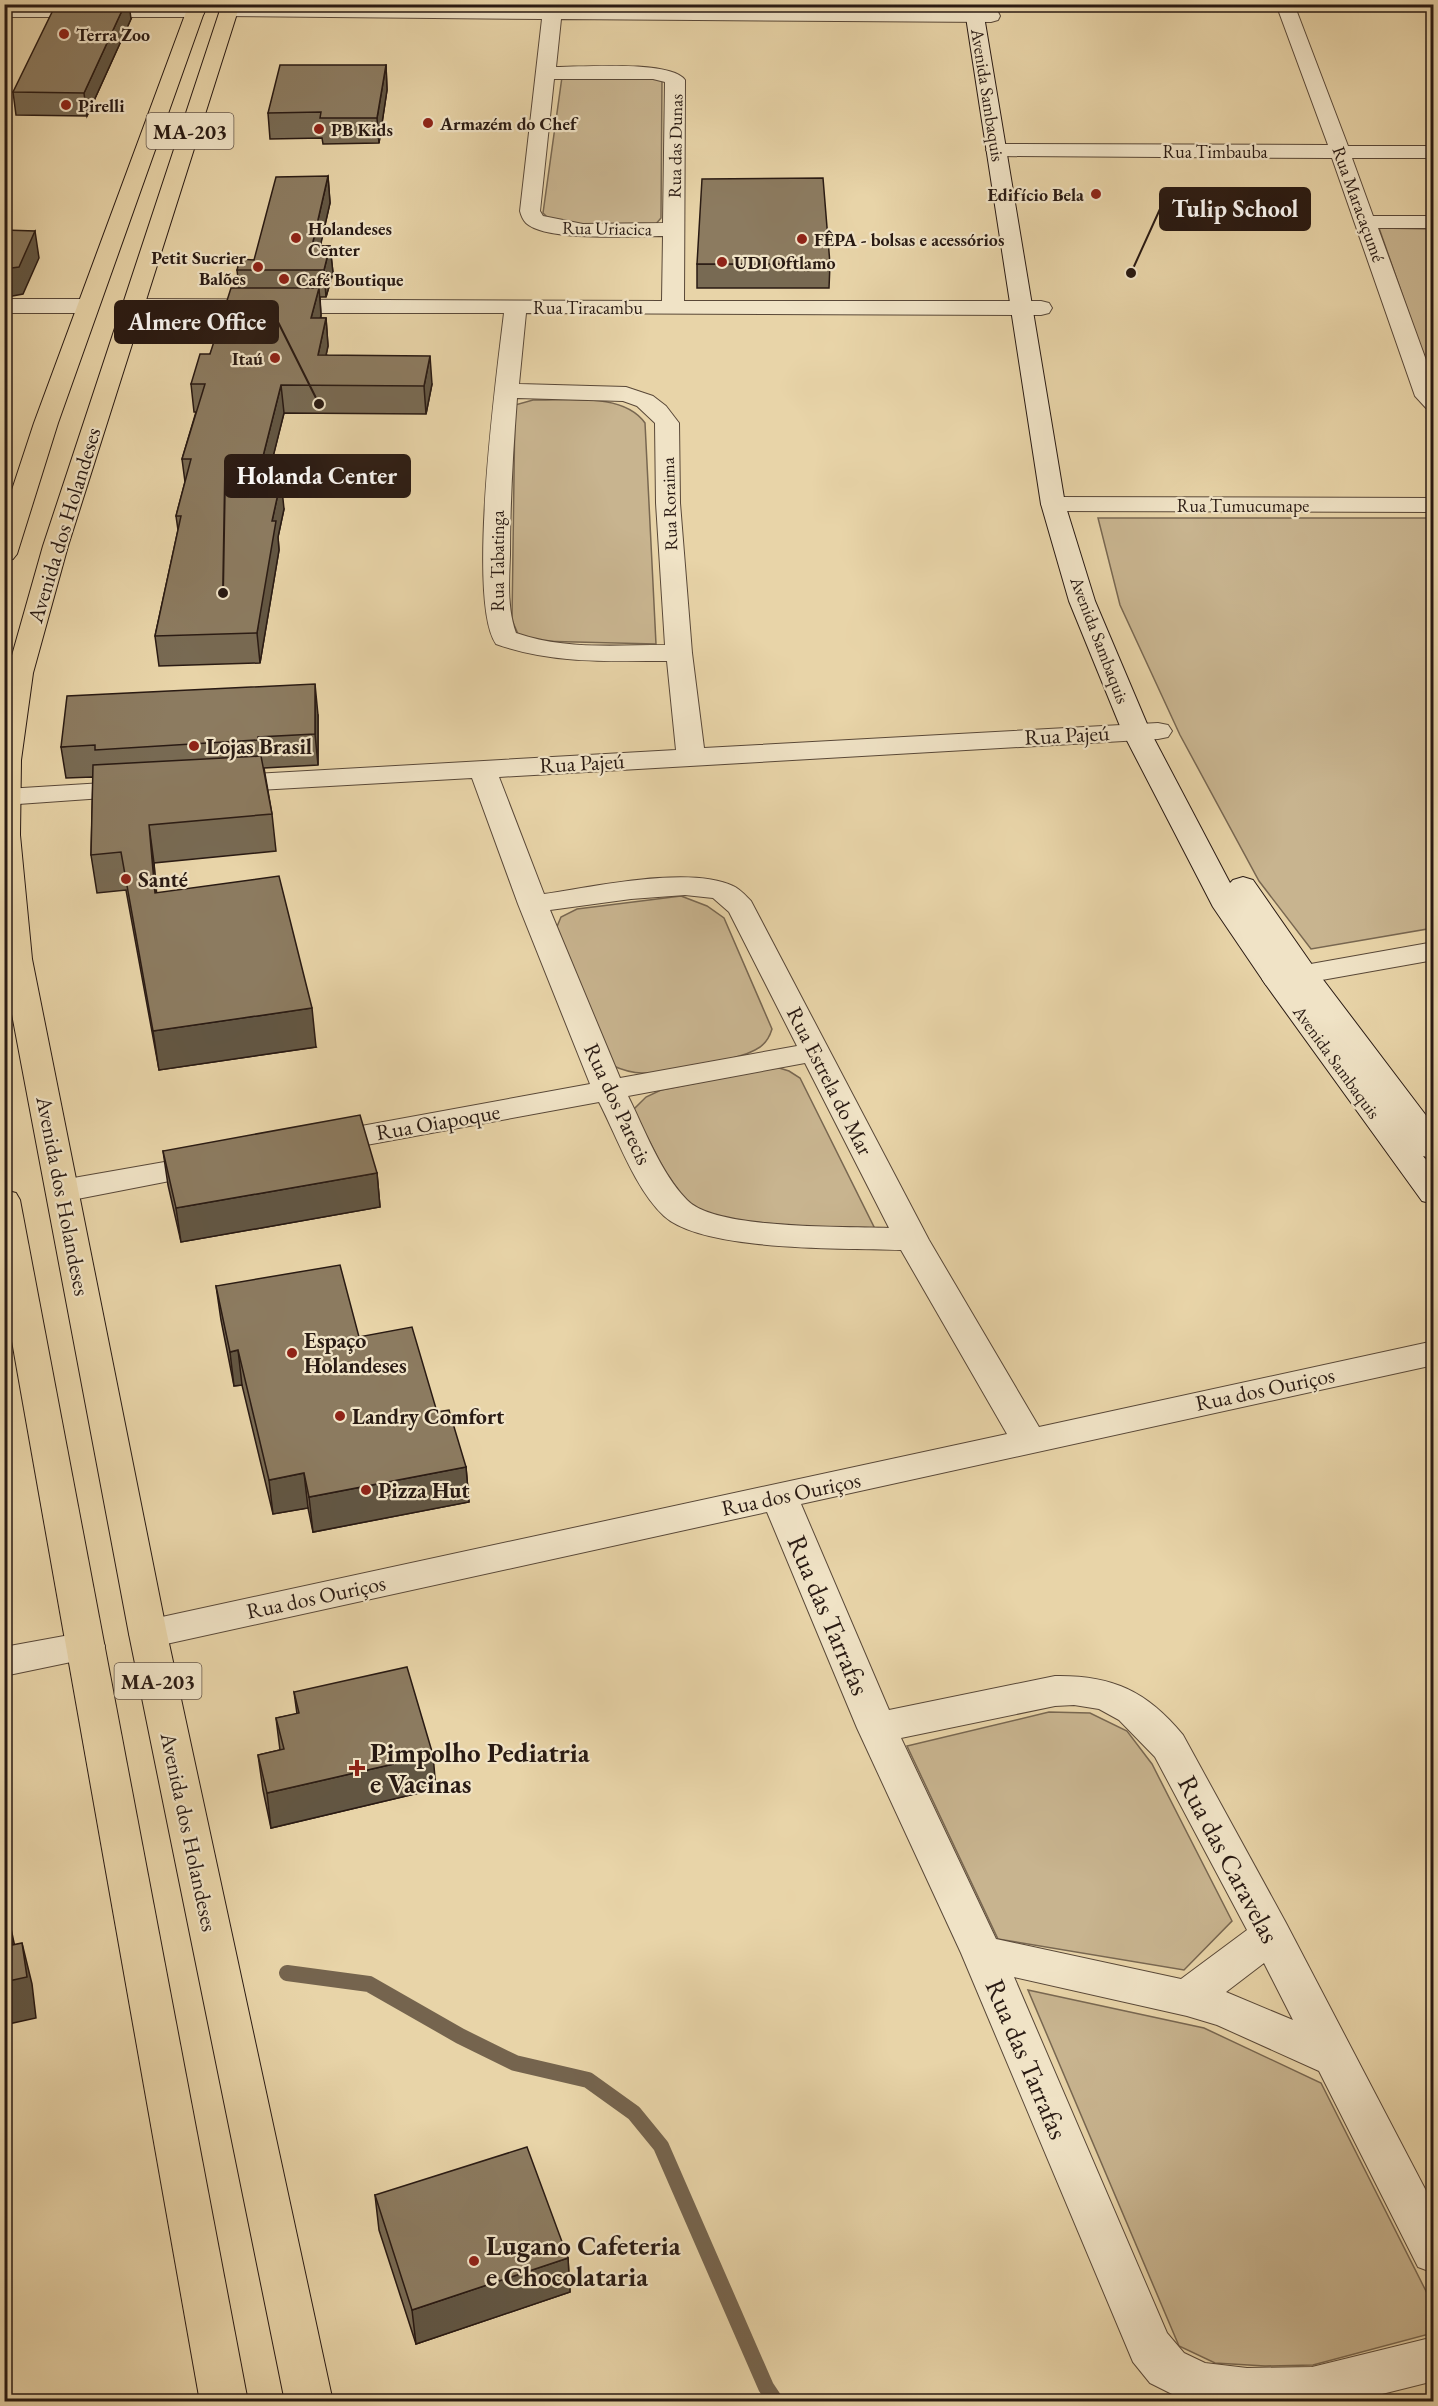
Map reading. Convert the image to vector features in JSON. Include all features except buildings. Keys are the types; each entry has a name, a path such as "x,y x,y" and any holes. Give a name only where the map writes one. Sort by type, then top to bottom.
{"main road":[{"name":"Avenida dos Holandeses","path":"4,554 87,306 197,8"},
{"name":"Avenida dos Holandeses","path":"229,8 134,306 103,353 23,663 7,761 6,797 9,875 17,959 148,1634 309,2402"},
{"path":"130,187 155,186 164,190 148,236 153,250"},
{"path":"101,268 109,280 89,347 103,353"},
{"name":"MA-203","path":"4,1200 224,2402"}],"street":[{"name":"Rua Maracaçumé","path":"1285,4 1427,396 1434,403"},
{"path":"4,11 197,8"},
{"path":"229,8 552,14 682,9 982,10"},
{"name":"Avenida Sambaquis","path":"982,10 1082,601 1147,731 1228,907 1290,977 1434,1149"},
{"name":"Rua Uriacica","path":"552,14 530,211 534,220 544,225 568,229 674,229"},
{"name":"Rua das Dunas","path":"546,73 653,73 670,76 675,80 673,307"},
{"name":"Rua Timbauba","path":"1006,150 1434,152"},
{"path":"1364,222 1434,222"},
{"path":"4,306 87,306"},
{"name":"Rua Tiracambu","path":"134,306 1031,308"},
{"name":"Rua Tabatinga","path":"516,307 506,391 497,503 497,620 505,638 536,650 679,653"},
{"name":"Rua Roraima","path":"506,391 626,394 645,401 658,411 667,423 668,503 679,653 691,757"},
{"name":"Rua Tumucumape","path":"1064,504 1434,506"},
{"name":"Rua Pajeú","path":"196,786 1147,731"},
{"name":"Rua dos Parecis","path":"482,769 532,904 609,1091 658,1187 677,1210 706,1225 747,1233 912,1240"},
{"path":"6,797 160,788"},
{"name":"Rua Estrela do Mar","path":"532,904 663,887 698,886 722,892 741,907 912,1240 1029,1441"},
{"path":"1290,977 1434,951"},
{"name":"Avenida Sambaquis","path":"1290,977 1434,1194"},
{"name":"Rua Oiapoque","path":"297,1148 814,1052"},
{"path":"62,1191 239,1159"},
{"name":"Rua dos Ouriços","path":"148,1634 1434,1353"},
{"name":"Rua das Tarrafas","path":"779,1496 877,1728 982,1953 1150,2347 1167,2368 1200,2384 1247,2390 1312,2389 1434,2359"},
{"path":"4,1662 86,1646"},
{"name":"Rua das Caravelas","path":"877,1728 1055,1691 1081,1689 1127,1704 1150,1721 1168,1746 1271,1935 1434,2253"},
{"path":"1187,1998 1271,1935"},
{"path":"982,1953 1187,1998 1229,2011 1333,2058"}],"shaded area":[{"path":"562,77 651,77 662,80 661,218 655,225 570,224 552,222 543,213"},
{"path":"1379,228 1433,229 1433,383"},
{"path":"533,400 609,402 635,413 645,423 656,644 535,641 518,634 512,620 515,405"},
{"path":"1098,518 1433,518 1433,928 1311,949 1259,881 1180,735 1120,605"},
{"path":"681,896 707,906 724,918 772,1029 771,1033 766,1042 746,1054 682,1069 652,1073 630,1072 611,1065 556,929 561,917 577,909"},
{"path":"776,1067 800,1078 877,1233 719,1219 686,1202 665,1171 633,1110 646,1097 661,1090"},
{"path":"1049,1712 1090,1713 1127,1731 1152,1764 1232,1921 1184,1970 998,1939 907,1746"},
{"path":"1028,1990 1204,2028 1321,2083 1433,2305 1433,2333 1313,2365 1265,2366 1215,2363 1179,2346"}],"waterway":[{"path":"287,1973 369,1984 460,2036 515,2063 588,2080 634,2113 661,2146 766,2387 776,2402"}],"place":[{"name":"Terra Zoo","path":"64,34"},
{"name":"Pirelli","path":"66,105"},
{"name":"Armazém do Chef","path":"428,123"},
{"name":"PB Kids","path":"319,129"},
{"name":"Edifício Bela","path":"1096,194"},
{"name":"Holandeses Center","path":"296,238"},
{"name":"FÊPA - bolsas e acessórios","path":"802,239"},
{"name":"UDI Oftlamo","path":"722,262"},
{"name":"Petit Sucrier Balões","path":"258,267"},
{"name":"Tulip School","path":"1131,273"},
{"name":"Café Boutique","path":"284,279"},
{"name":"Itaú","path":"275,358"},
{"name":"Almere Office","path":"319,404"},
{"name":"Holanda Center","path":"223,593"},
{"name":"Lojas Brasil","path":"194,746"},
{"name":"Santé","path":"126,879"},
{"name":"Espaço Holandeses","path":"292,1353"},
{"name":"Landry Comfort","path":"340,1416"},
{"name":"Pizza Hut","path":"366,1490"},
{"name":"Pimpolho Pediatria e Vacinas","path":"357,1768"},
{"name":"Lugano Cafeteria e Chocolataria","path":"474,2261"}]}
